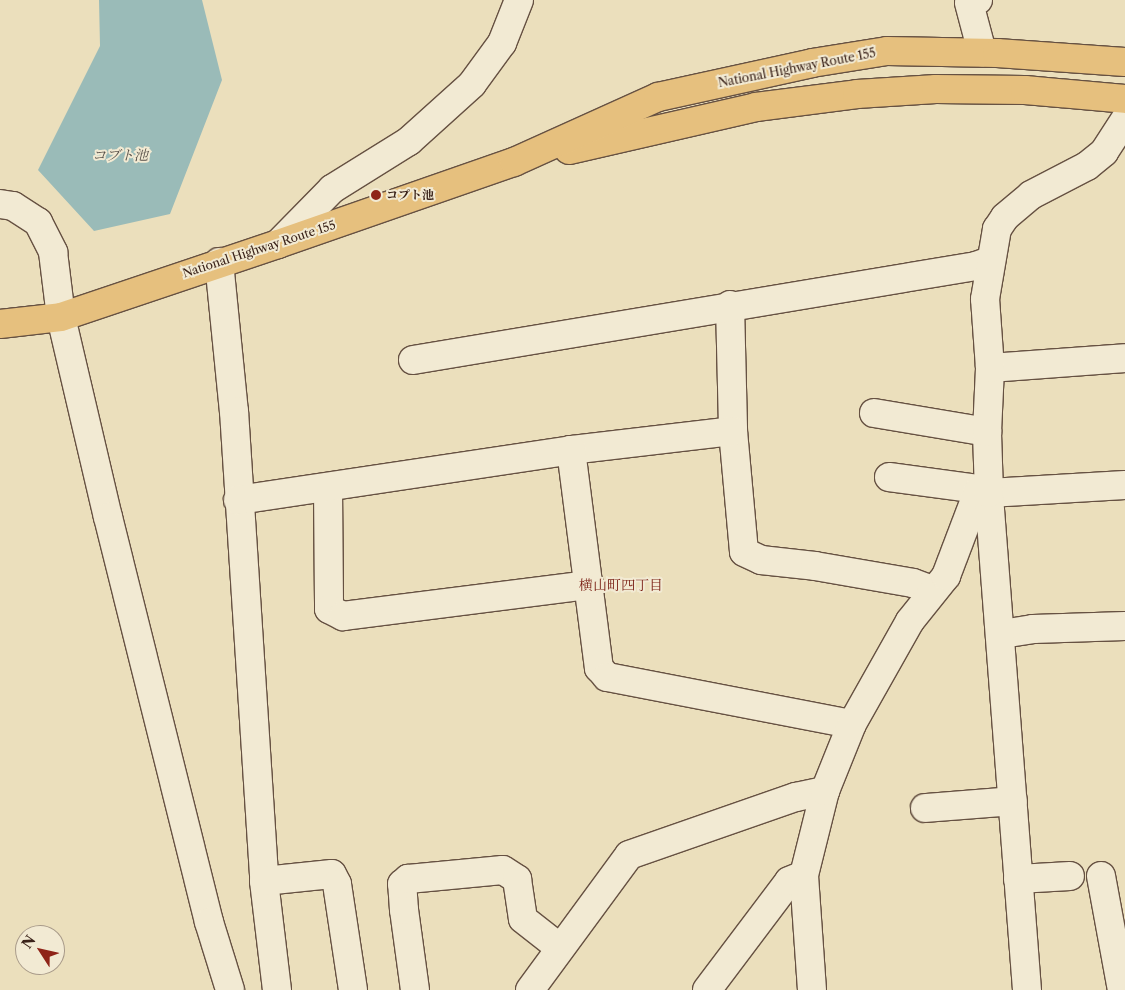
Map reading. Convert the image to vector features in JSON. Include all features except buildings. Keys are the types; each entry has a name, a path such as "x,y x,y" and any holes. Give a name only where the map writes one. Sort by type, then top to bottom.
{"highway":[{"name":"National Highway Route 155","path":"0,324 60,317 219,262 278,244 514,162 658,97 812,63 887,51 982,52 1125,62"},
{"name":"National Highway Route 155","path":"514,162 756,107 857,94 946,89 1025,90 1125,99"}],"street":[{"path":"278,244 332,189 409,141 472,84 502,43 519,0"},
{"path":"978,0 969,3 982,52"},
{"path":"1027,990 1002,634 984,491 990,368 985,299 990,260 997,229 1005,217 1031,195 1087,166 1104,152 1125,120"},
{"path":"0,204 13,206 38,222 53,252 60,317 209,922 230,990"},
{"path":"413,360 730,304 976,266 990,260"},
{"path":"219,262 234,411 238,500 264,881 277,990"},
{"path":"730,304 734,431 744,552 760,560 815,566 913,583 932,590"},
{"path":"990,368 1125,358"},
{"path":"874,413 987,432"},
{"path":"238,500 571,450 734,431"},
{"path":"571,450 598,668 607,677 852,724"},
{"path":"889,477 984,491 1125,485"},
{"path":"328,488 329,609 343,616 589,585"},
{"path":"812,990 804,875 825,791 852,724 910,621 932,590 946,576 984,491"},
{"path":"1002,634 1032,630 1125,626"},
{"path":"530,990 629,854 796,797 825,791"},
{"path":"925,808 1013,801"},
{"path":"415,990 402,884 408,879 503,870 517,879 523,919 560,948"},
{"path":"264,881 332,874 337,884 353,990"},
{"path":"707,990 789,881 804,875"},
{"path":"1018,879 1070,876"},
{"path":"1101,876 1122,990"}],"water":[{"name":"コブト池","path":"99,0 202,0 222,80 170,214 94,231 38,170 100,46"}],"place":[{"name":"コプト池","path":"376,195"}],"district":[{"name":"横山町四丁目","path":"621,585"}]}
